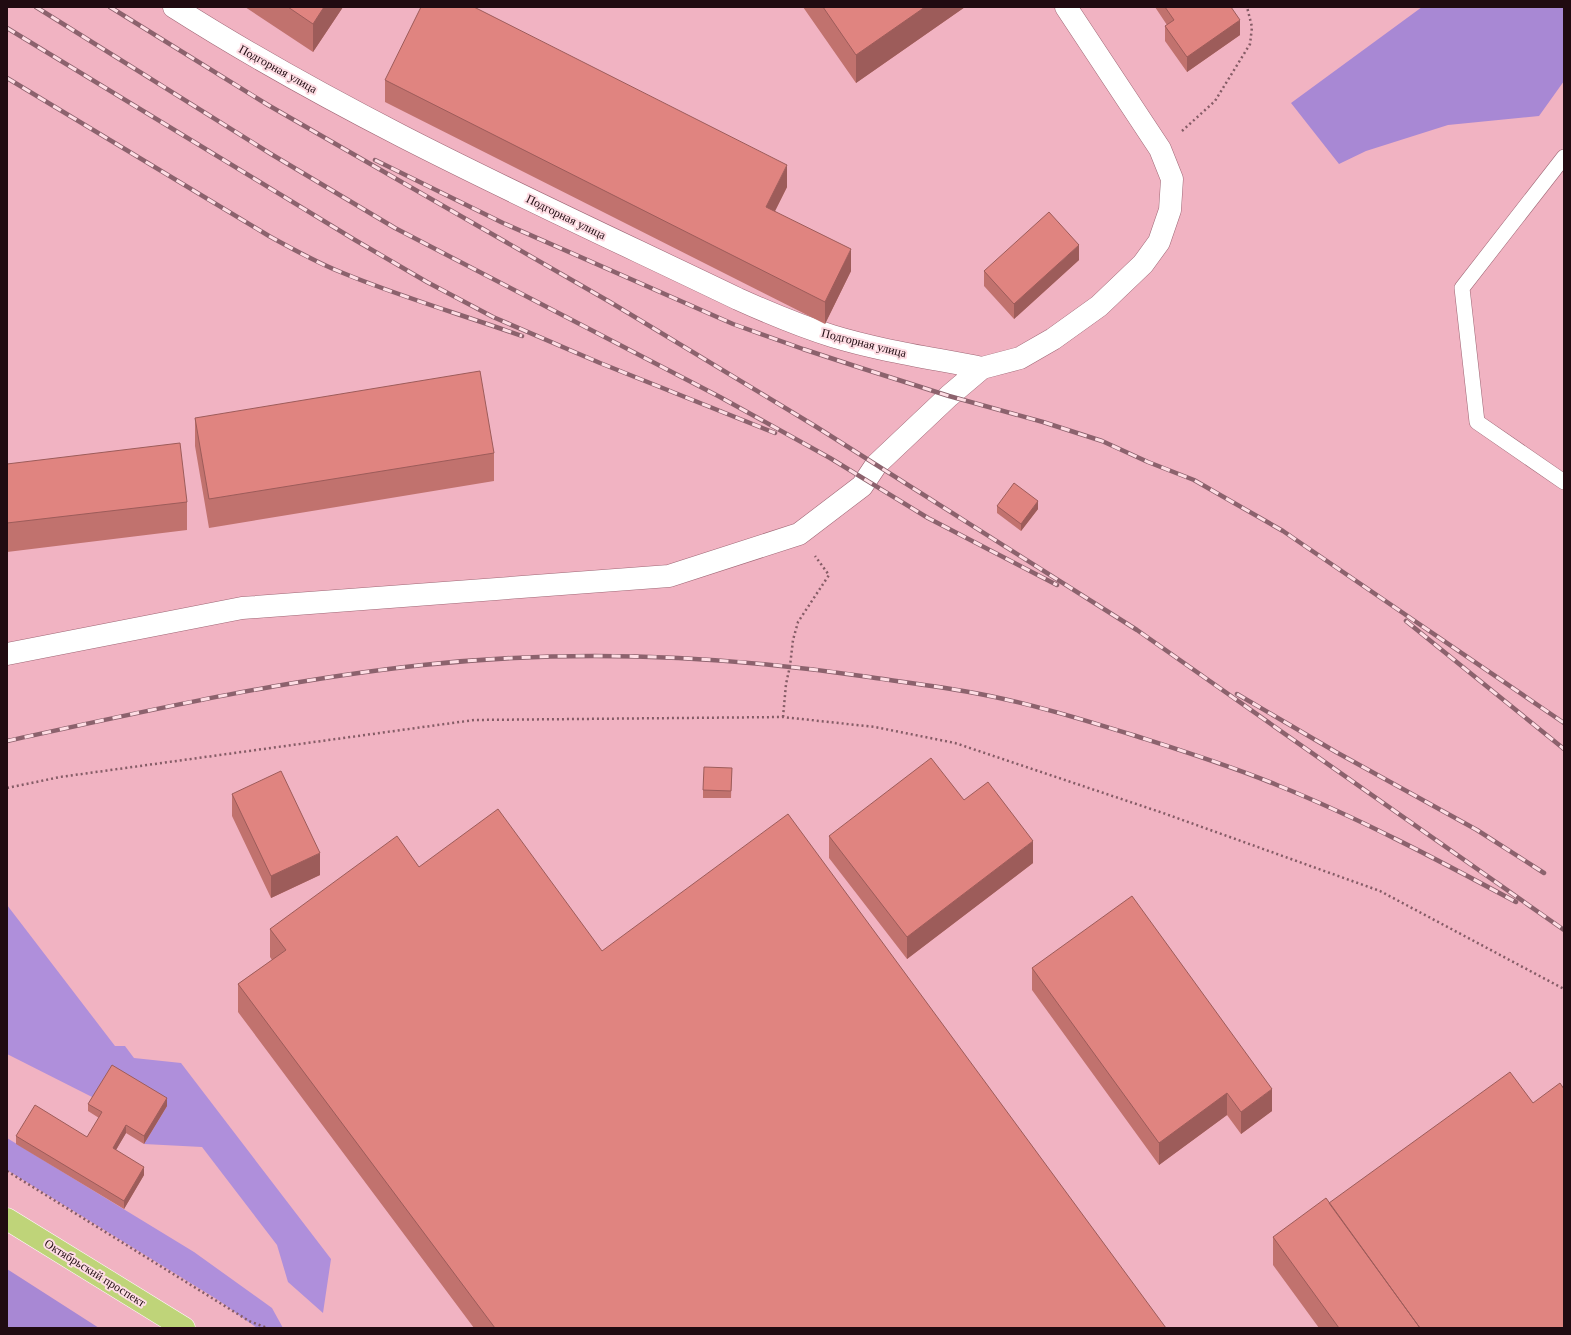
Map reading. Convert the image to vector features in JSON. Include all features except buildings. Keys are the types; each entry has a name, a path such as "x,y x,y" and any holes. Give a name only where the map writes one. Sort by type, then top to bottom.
{"main road":[{"name":"Октябрьский проспект","path":"7,1219 184,1328"}],"street":[{"name":"Подгорная улица","path":"174,7 285,74 419,146 785,320 840,338 874,347 982,368"},
{"path":"7,654 242,608 669,576 799,534 862,486 876,465 949,396 982,368 1020,358 1053,339 1099,306 1143,264 1159,242 1170,210 1172,179 1160,150 1066,7"}],"lane":[{"path":"1564,157 1462,288 1477,422 1564,482"}],"path":[{"path":"1160,150 1215,101 1240,62 1250,44 1252,27 1247,7"},
{"path":"783,717 786,684 798,622 829,575 799,534"},
{"path":"7,788 60,777 474,720 783,717 875,727 955,743 1163,813 1380,891 1564,989"},
{"path":"7,1171 249,1321 267,1328"}],"shaded area":[{"path":"1422,7 1564,7 1564,81 1539,116 1448,125 1366,151 1339,164 1291,103"},
{"path":"7,905 115,1046 125,1046 134,1058 181,1063 331,1259 323,1313 288,1282 277,1245 202,1147 144,1144 167,1106 96,1099 7,1054"},
{"path":"7,1138 194,1252 272,1308 283,1328 257,1328 218,1300 7,1170"},
{"path":"7,1269 99,1328 7,1328"}],"railway":[{"path":"36,7 271,154 395,228 720,397 830,458 928,518 1057,585"},
{"path":"110,7 268,105 610,302 815,426 1137,630 1564,930"},
{"path":"7,28 355,240 427,282 493,317 600,363 775,433"},
{"path":"7,78 269,236 314,260 365,282 522,336"},
{"path":"375,160 503,223 733,324 803,349 949,396 1043,422 1102,441 1148,462 1194,480 1283,531 1564,723"},
{"path":"1406,621 1564,749"},
{"path":"7,741 214,697 318,679 423,665 479,660 591,656 702,659 758,664 944,688 990,696 1074,717 1136,736 1225,765 1338,811 1428,855 1516,902"},
{"path":"1237,694 1336,752 1477,830 1544,873"}]}
